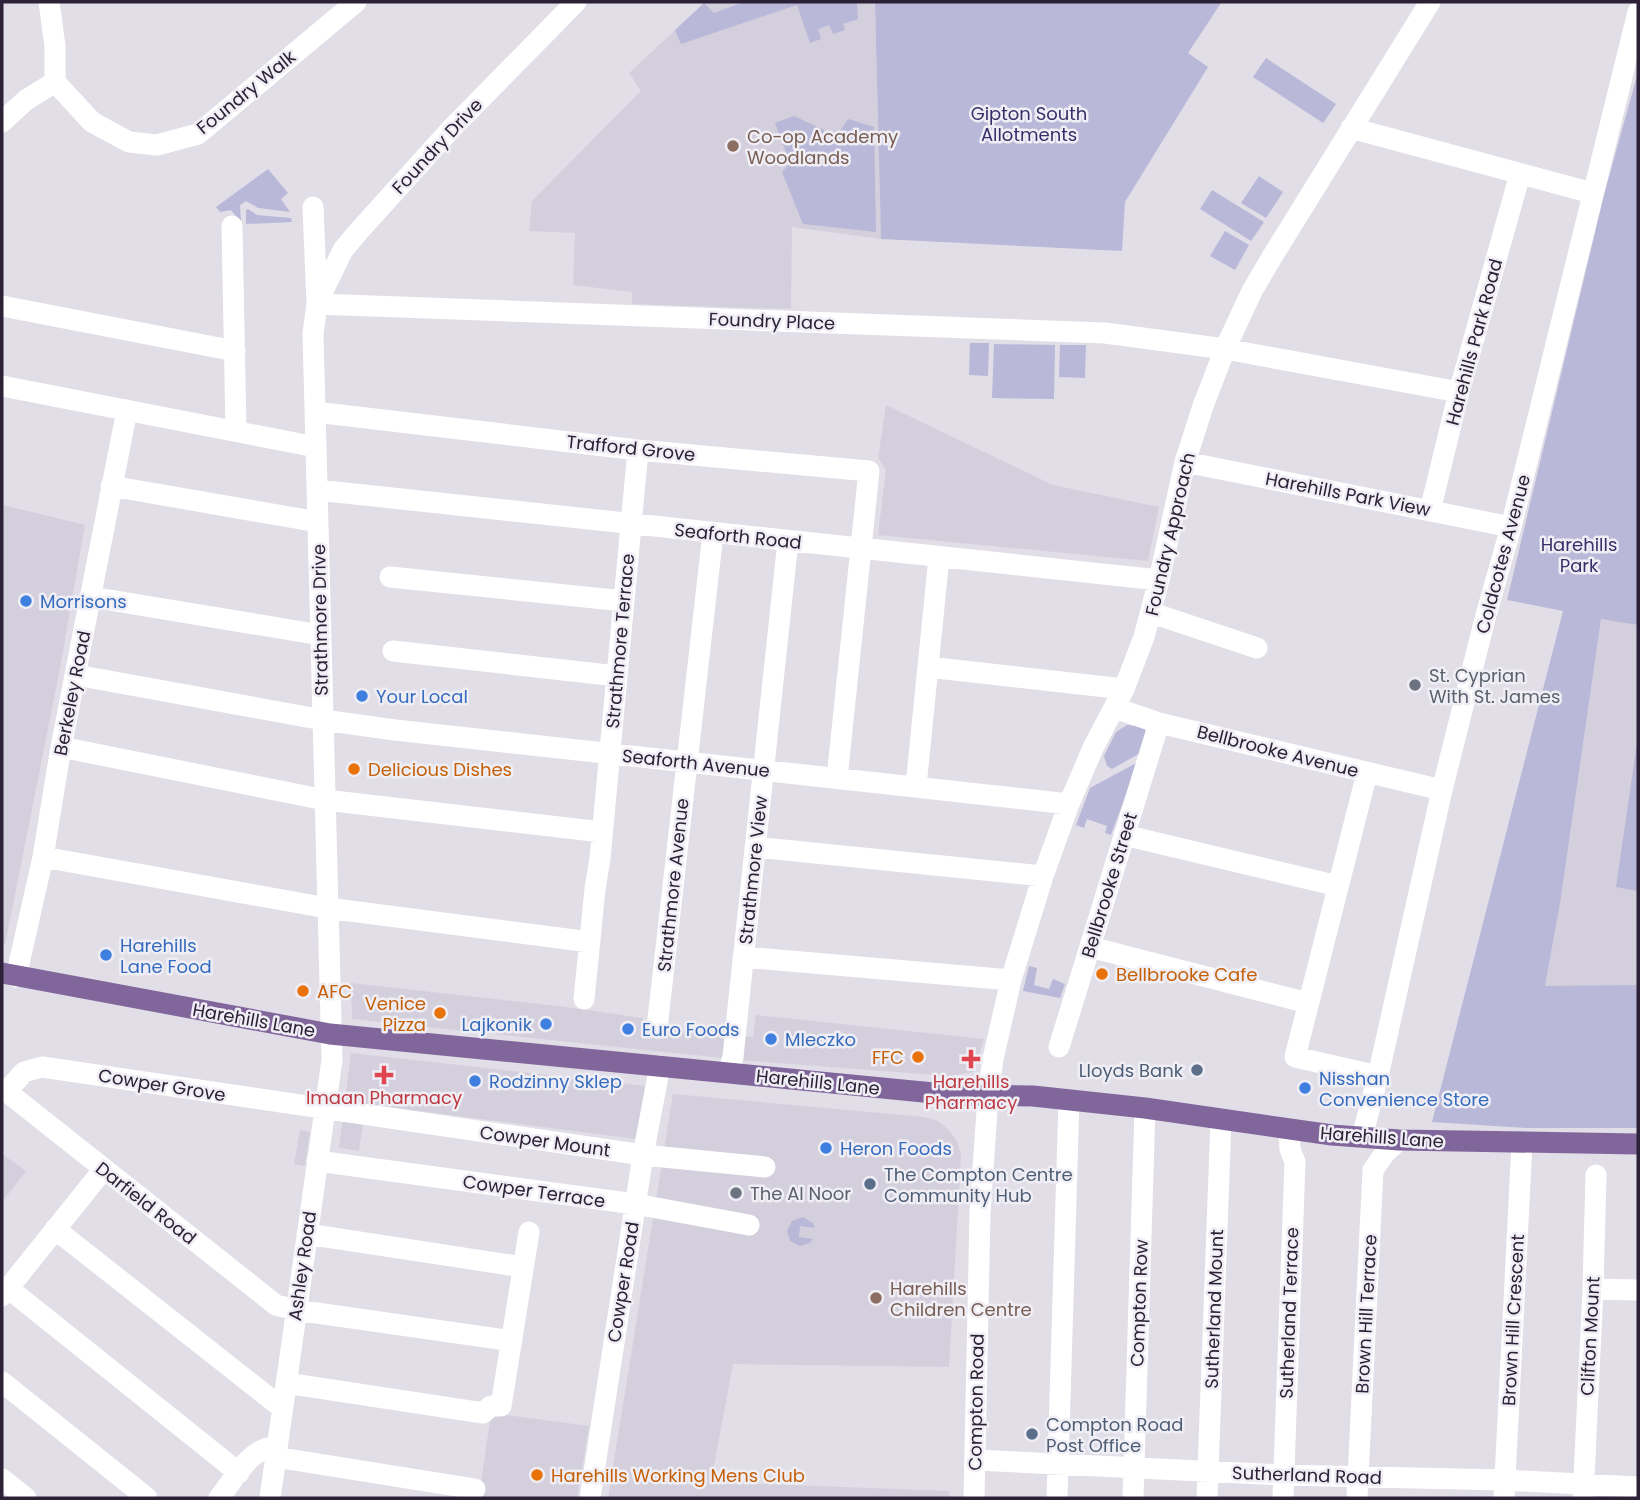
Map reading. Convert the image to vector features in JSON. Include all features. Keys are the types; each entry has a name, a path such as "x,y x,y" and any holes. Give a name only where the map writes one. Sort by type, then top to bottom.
{"main road":[{"name":"Harehills Lane","path":"9,975 330,1034 954,1095 1032,1096 1362,1137 1638,1144"}],"street":[{"path":"2,122 26,100 55,82 55,46 49,2"},
{"name":"Foundry Walk","path":"55,82 92,122 129,142 156,145 188,137 198,134 356,2"},
{"name":"Foundry Drive","path":"317,304 343,250 358,232 452,128 576,2"},
{"name":"Foundry Approach","path":"988,1096 1010,981 1069,804 1093,748 1120,698 1152,613 1185,462 1203,406 1226,349 1259,280 1428,3"},
{"name":"Coldcotes Avenue","path":"1362,1137 1442,790 1511,527 1638,12"},
{"path":"1351,128 1592,193"},
{"name":"Harehills Park Road","path":"1430,511 1520,174"},
{"name":"Strathmore Drive","path":"313,207 317,304 313,334 330,1034"},
{"path":"232,226 236,431"},
{"name":"Foundry Place","path":"317,304 1105,333 1226,349 1460,392"},
{"path":"2,306 235,351"},
{"path":"2,386 316,447"},
{"name":"Berkeley Road","path":"9,975 43,857 61,747 127,410"},
{"name":"Trafford Grove","path":"315,412 638,450 869,471 862,549"},
{"name":"Strathmore Terrace","path":"584,999 638,450"},
{"name":"Harehills Park View","path":"1185,462 1511,527"},
{"path":"111,486 318,522"},
{"name":"Seaforth Road","path":"317,490 1159,580"},
{"name":"Strathmore Avenue","path":"657,1028 713,533"},
{"name":"Strathmore View","path":"728,1073 735,1036 788,541"},
{"path":"837,778 862,549"},
{"path":"916,786 939,557"},
{"path":"390,577 624,601"},
{"path":"91,597 321,635"},
{"path":"1152,613 1257,648"},
{"path":"393,651 617,676"},
{"name":"Bellbrooke Avenue","path":"928,667 1120,698 1159,723 1442,790"},
{"name":"Seaforth Avenue","path":"76,675 323,720 1069,804"},
{"name":"Bellbrooke Street","path":"1059,1047 1159,723"},
{"path":"61,747 325,800 602,832"},
{"path":"1367,773 1295,1057 1378,1076"},
{"path":"1124,835 1338,886"},
{"path":"755,847 1043,876"},
{"path":"43,857 327,908 590,942"},
{"path":"1090,947 1308,1003"},
{"path":"743,957 1010,981"},
{"name":"Ashley Road","path":"270,1498 332,1060 330,1034"},
{"name":"Cowper Road","path":"590,1498 635,1204 660,1066"},
{"name":"Cowper Grove","path":"5,1090 24,1072 42,1067 325,1110"},
{"name":"Darfield Road","path":"5,1090 276,1304 296,1310 512,1341"},
{"name":"Compton Road","path":"974,1498 981,1213 988,1096"},
{"path":"1057,1498 1069,1100"},
{"name":"Compton Row","path":"1133,1498 1145,1108"},
{"name":"Cowper Mount","path":"325,1110 643,1155 765,1167"},
{"name":"Sutherland Mount","path":"1207,1498 1221,1120"},
{"name":"Sutherland Terrace","path":"1283,1498 1295,1162 1290,1149 1290,1129"},
{"name":"Brown Hill Terrace","path":"1357,1498 1373,1170 1399,1140"},
{"name":"Brown Hill Crescent","path":"1504,1489 1522,1143"},
{"name":"Cowper Terrace","path":"317,1161 635,1204 750,1225"},
{"path":"103,1170 5,1292 239,1473"},
{"name":"Clifton Mount","path":"1583,1491 1593,1289 1595,1175"},
{"path":"55,1229 282,1408"},
{"path":"286,1383 483,1413 491,1406 501,1406 529,1232"},
{"path":"307,1234 523,1267"},
{"path":"1593,1289 1638,1290"},
{"path":"2,1382 147,1498"},
{"path":"219,1498 258,1452 269,1447 276,1452 475,1489"},
{"name":"Sutherland Road","path":"975,1461 1358,1476 1432,1489 1583,1491 1638,1487"},
{"path":"2,1479 26,1498"}],"shaded area":[{"name":"Co-op Academy Woodlands","path":"708,2 875,2 881,239 792,227 791,309 632,304 632,292 573,285 575,233 529,231 532,201 641,91 629,73"},
{"path":"886,405 1053,485 1159,507 1148,561 878,535 886,470 878,458"},
{"path":"3,505 85,525 60,668 5,945 2,944"},
{"path":"1601,618 1638,625 1638,1128 1545,986 1560,904"},
{"path":"351,983 566,1007 643,1018 642,1027 712,1034 753,1037 756,1015 984,1039 974,1072 948,1076 751,1061 352,1019"},
{"path":"351,1053 645,1086 636,1139 366,1104 359,1151 339,1148"},
{"path":"673,1094 924,1117 938,1121 957,1141 961,1155 949,1367 733,1364 711,1482 949,1491 949,1498 608,1498"},
{"path":"300,1130 310,1132 305,1166 294,1164"},
{"path":"2,1154 26,1171 2,1202"},
{"path":"491,1413 589,1426 577,1498 479,1498"}],"green space":[{"path":"744,2 857,2 858,19 843,24 845,30 833,34 829,25 818,29 821,39 810,43 797,5 681,44 675,30 704,3 714,13"},
{"name":"Gipton South Allotments","path":"875,2 1221,3 1188,53 1208,67 1125,202 1122,251 881,239"},
{"path":"1266,58 1336,104 1323,123 1253,77"},
{"name":"Harehills Park","path":"1638,72 1638,625 1601,619 1560,904 1545,986 1638,985 1637,1128 1526,1128 1432,1122 1563,611 1507,600 1604,195"},
{"path":"794,116 824,130 826,141 832,143 848,119 874,127 876,232 803,224 782,172 790,163 775,123"},
{"path":"268,169 288,193 281,199 290,212 258,208 246,201 240,205 241,222 231,210 220,212 216,207"},
{"path":"1259,176 1283,192 1266,218 1241,203"},
{"path":"1212,190 1264,222 1251,241 1200,209"},
{"path":"248,209 257,215 291,218 292,222 246,224"},
{"path":"1225,231 1249,245 1235,270 1210,256"},
{"path":"970,343 989,343 988,376 969,375"},
{"path":"994,344 1055,345 1054,399 992,398"},
{"path":"1060,345 1086,345 1085,378 1059,377"},
{"path":"1127,725 1150,731 1142,752 1112,769 1107,766 1104,756 1116,732"},
{"path":"1638,736 1638,891 1616,887"},
{"path":"1138,762 1111,835 1105,833 1107,826 1087,819 1084,828 1076,825 1090,788"},
{"path":"1029,966 1037,968 1034,985 1049,989 1053,979 1065,984 1060,998 1023,991"},
{"path":"803,1217 813,1223 815,1228 800,1226 799,1237 813,1239 800,1246 790,1241 787,1231 792,1221"}],"place":[{"name":"Co-op Academy Woodlands","path":"733,146"},
{"name":"Morrisons","path":"26,601"},
{"name":"St. Cyprian With St. James","path":"1415,685"},
{"name":"Your Local","path":"362,696"},
{"name":"Delicious Dishes","path":"354,769"},
{"name":"Harehills Lane Food","path":"106,955"},
{"name":"Bellbrooke Cafe","path":"1102,974"},
{"name":"AFC","path":"303,991"},
{"name":"Venice Pizza","path":"440,1013"},
{"name":"Lajkonik","path":"546,1024"},
{"name":"Euro Foods","path":"628,1029"},
{"name":"Mleczko","path":"771,1039"},
{"name":"FFC","path":"918,1057"},
{"name":"Harehills Pharmacy","path":"971,1059"},
{"name":"Lloyds Bank","path":"1197,1070"},
{"name":"Imaan Pharmacy","path":"384,1075"},
{"name":"Rodzinny Sklep","path":"475,1081"},
{"name":"Nisshan Convenience Store","path":"1305,1088"},
{"name":"Heron Foods","path":"826,1148"},
{"name":"The Compton Centre Community Hub","path":"870,1184"},
{"name":"The Al Noor","path":"736,1193"},
{"name":"Harehills Children Centre","path":"876,1298"},
{"name":"Compton Road Post Office","path":"1032,1434"},
{"name":"Harehills Working Mens Club","path":"537,1475"}]}
